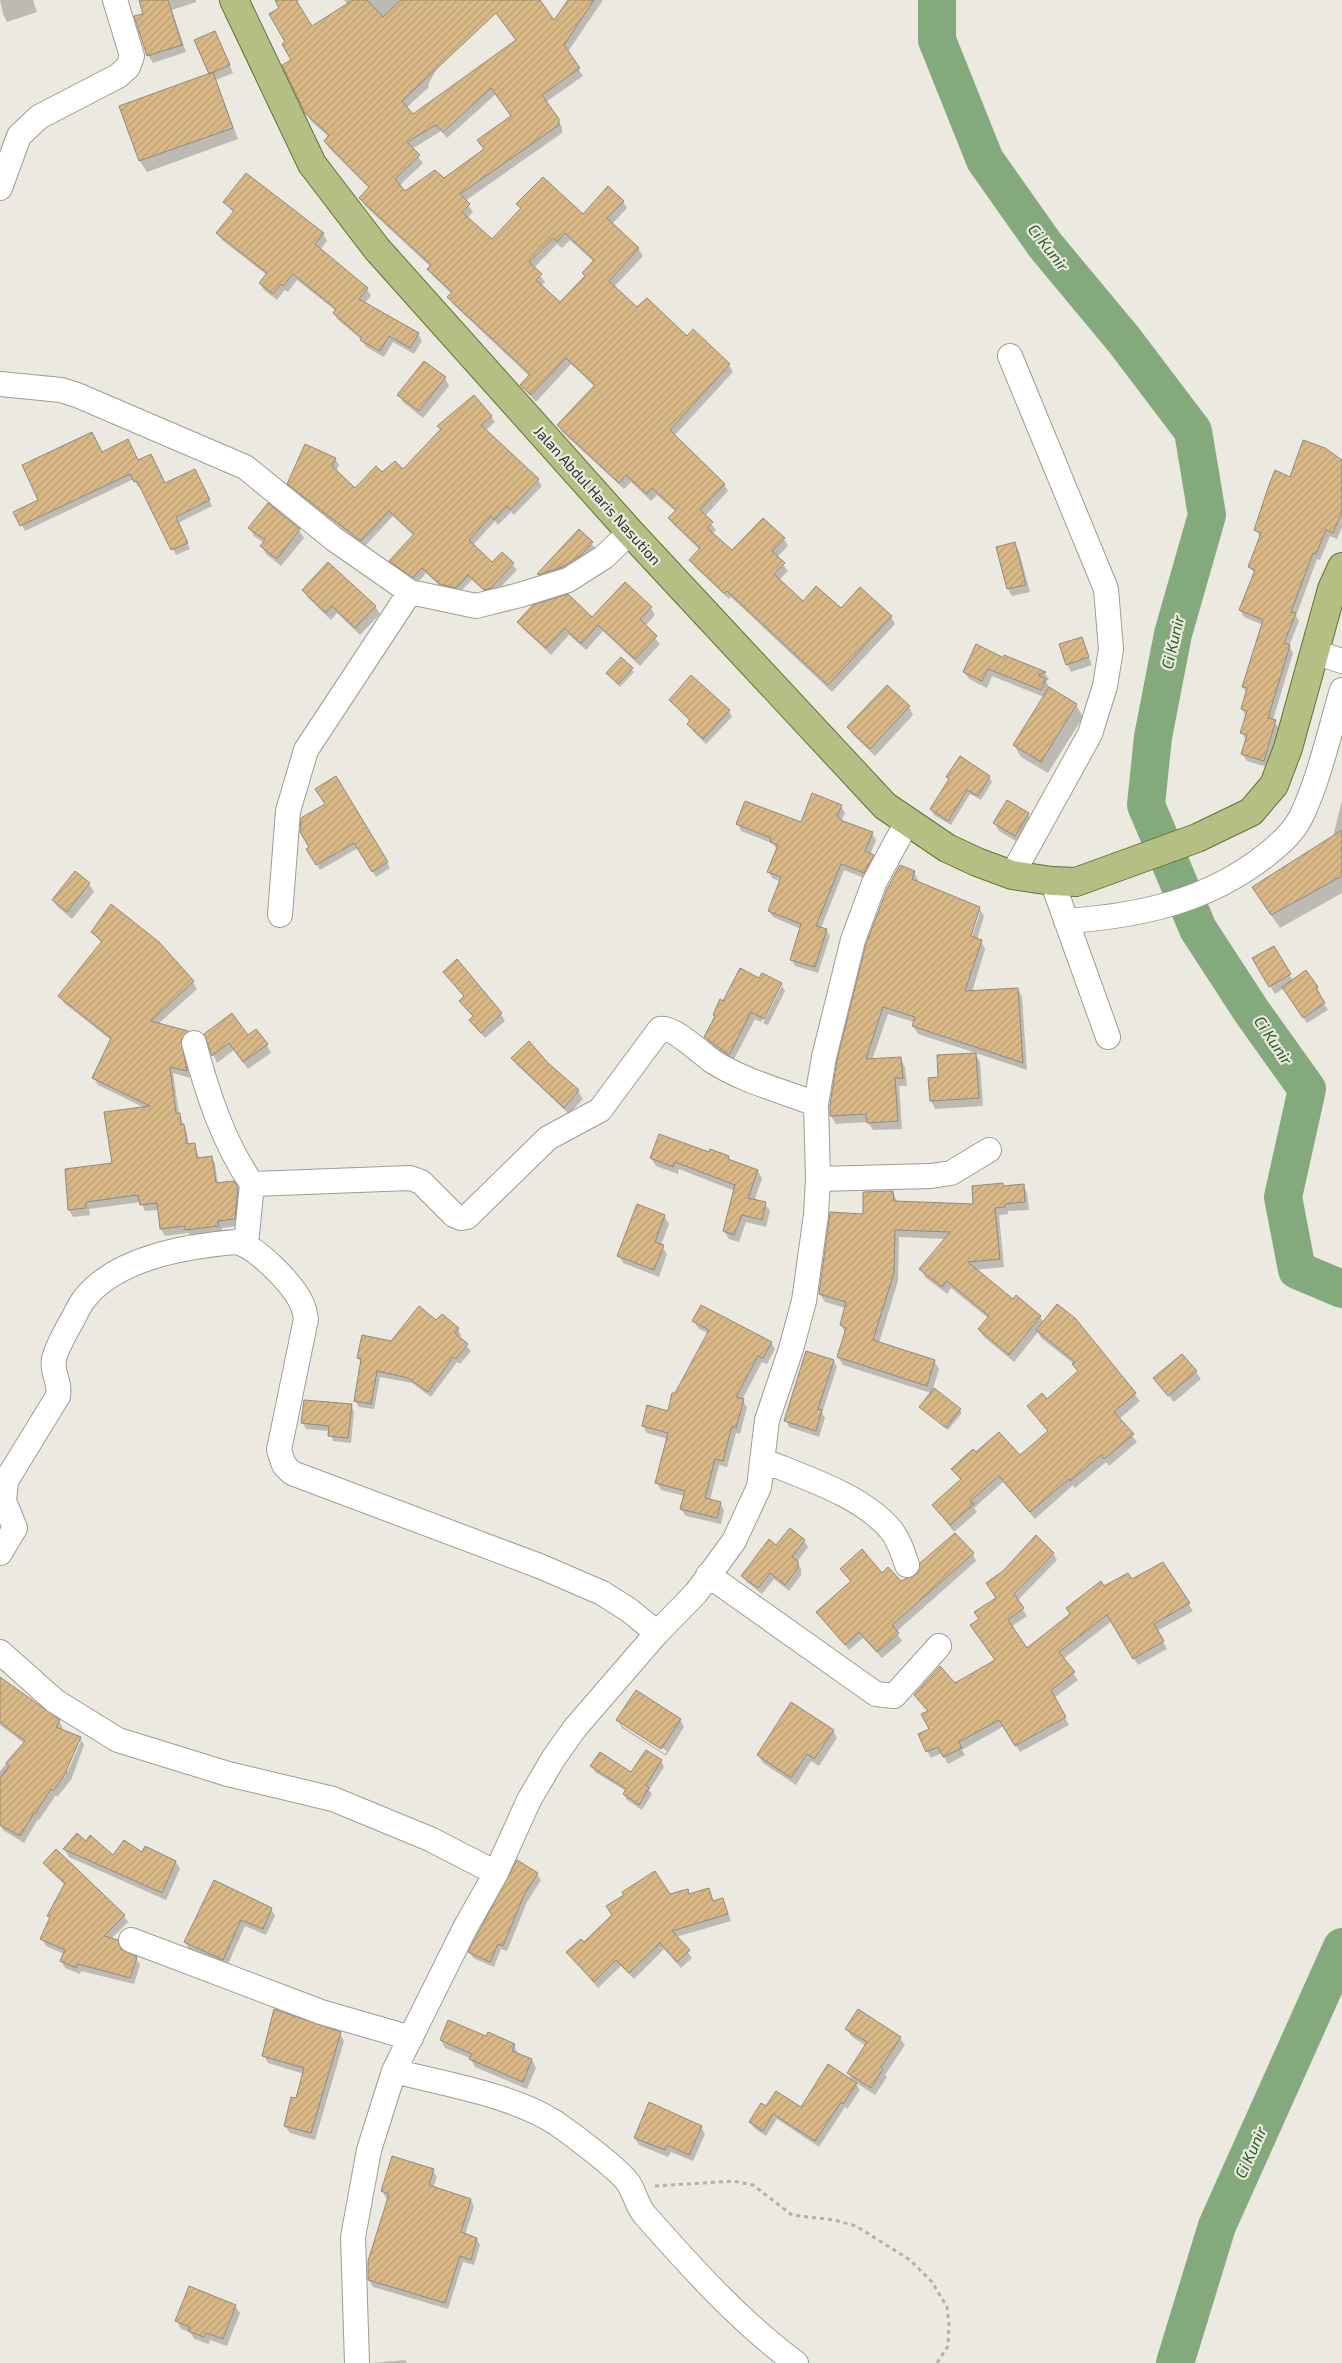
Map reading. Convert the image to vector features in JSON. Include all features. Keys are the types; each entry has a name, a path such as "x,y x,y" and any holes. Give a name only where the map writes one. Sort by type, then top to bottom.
{"main road":[{"name":"Jalan Abdul Haris Nasution","path":"234,0 312,164 377,249 630,532 885,806 947,848 977,862 1012,875 1063,882"},
{"path":"1063,882 1197,838 1252,812 1274,785 1288,748 1332,589 1342,567"}],"street":[{"path":"0,188 19,136 28,125 39,117 118,76 128,66 132,56 115,0"},
{"path":"1010,356 1106,589 1111,649 1105,686 1090,734 1012,875"},
{"path":"0,384 61,390 77,395 245,467 334,539 410,592 476,606 520,594 568,580 604,558 630,532"},
{"path":"280,915 288,811 306,750 330,710 410,592"},
{"path":"1315,652 1342,661"},
{"path":"1066,921 1115,917 1196,897 1246,871 1282,842 1301,818 1342,690"},
{"path":"357,2363 353,2237 369,2150 394,2071 465,1928 496,1874 529,1800 553,1759 575,1728 657,1633 696,1593 734,1541 759,1487 767,1420 791,1349 804,1300 816,1216 818,1179 816,1104 824,1057 853,940 874,883 907,822"},
{"path":"1063,882 1066,921 1108,1037"},
{"path":"252,1184 410,1178 421,1182 454,1215 460,1218 467,1217 548,1138 600,1110 657,1033 664,1028 670,1030 727,1069 816,1104"},
{"path":"194,1043 203,1076 226,1139 252,1184 246,1244"},
{"path":"818,1179 931,1176 951,1173 989,1150"},
{"path":"0,1553 15,1528 4,1501 6,1481 58,1396 60,1386 53,1369 54,1359 59,1344 85,1297 108,1278 148,1257 236,1242 246,1244 290,1285 302,1304 306,1319 279,1450 284,1465 292,1473 542,1567 602,1593 629,1610 657,1633"},
{"path":"762,1460 857,1502 892,1530 908,1565"},
{"path":"708,1575 876,1694 894,1696 939,1646"},
{"path":"0,1652 55,1701 118,1740 228,1774 333,1799 430,1838 496,1874"},
{"path":"131,1940 321,2012 410,2038"},
{"path":"394,2071 519,2104 555,2123 594,2152 628,2183 639,2208 694,2271 779,2350 796,2363"}],"path":[{"path":"628,2183 650,2186 733,2181 746,2182 763,2190 792,2214 826,2218 856,2226 910,2260 932,2282 947,2307 949,2322 948,2346 937,2363"}],"building":[{"path":"139,0 168,0 182,45 147,56 134,16 143,14"},
{"path":"275,0 296,0 312,26 353,0 367,0 383,17 401,0 540,0 554,20 568,0 594,0 564,45 580,68 542,95 559,119 559,125 460,194 470,204 462,212 492,239 521,208 516,204 543,177 583,214 608,186 624,201 607,218 639,248 609,281 637,307 647,298 687,336 693,329 730,364 670,430 725,484 700,510 713,522 707,528 732,550 763,518 785,538 772,551 785,563 774,574 803,601 816,586 841,608 860,587 892,616 828,685 727,591 724,593 689,560 700,548 668,518 676,510 652,488 647,494 626,475 619,483 557,425 595,385 566,358 531,395 520,385 530,374 447,297 452,292 427,269 431,265 359,198 369,187 324,141 329,135 305,113 282,65 291,60 282,44 285,42 269,14 279,8","holes":["496,13 516,40 413,114 402,101","491,88 511,116 477,140 484,149 444,178 435,170 405,191 395,179 420,155 407,142 436,125 443,132","565,233 594,260 582,273 585,276 560,302 536,280 542,274 529,262 553,238 557,242"]},
{"path":"215,31 230,65 209,74 194,40"},
{"path":"213,72 233,128 139,161 119,106"},
{"path":"246,173 324,233 315,244 368,288 359,299 419,333 410,348 389,336 380,351 360,340 362,338 333,313 336,309 293,274 273,294 259,283 267,273 216,233 234,211 223,202"},
{"path":"424,361 446,377 419,411 397,395"},
{"path":"474,395 492,416 481,425 539,479 510,510 507,506 494,520 491,516 469,540 492,562 502,552 514,563 491,588 484,590 468,575 456,588 440,584 422,568 413,578 389,561 414,534 389,511 361,541 287,484 305,444 336,458 332,466 355,488 376,466 382,472 395,461 403,469 441,429 437,426"},
{"path":"92,432 102,452 128,439 138,460 151,454 165,483 195,469 210,500 176,517 188,543 171,550 137,481 134,482 130,474 20,526 13,512 38,500 22,465"},
{"path":"1303,440 1325,448 1342,460 1342,512 1333,533 1326,530 1316,554 1313,553 1291,612 1296,613 1284,643 1290,645 1268,718 1276,720 1264,761 1241,754 1247,735 1240,733 1247,711 1241,709 1247,688 1242,687 1263,620 1239,610 1255,570 1248,567 1261,533 1254,530 1269,485 1275,470 1290,477"},
{"path":"268,503 300,529 277,559 260,546 265,540 248,528"},
{"path":"579,529 593,542 581,555 562,567 538,575 537,574"},
{"path":"1015,542 1026,585 1007,589 996,547"},
{"path":"328,562 376,606 355,628 332,606 326,613 302,590"},
{"path":"625,582 652,607 640,619 657,636 635,659 598,625 581,644 565,628 546,648 517,622 533,605 568,594 592,617"},
{"path":"1082,637 1089,657 1066,665 1059,644"},
{"path":"976,644 1004,658 1004,655 1046,672 1038,675 1046,679 1041,690 988,669 982,681 963,672"},
{"path":"621,657 633,668 618,684 606,673"},
{"path":"691,675 730,710 703,739 687,724 690,720 669,700"},
{"path":"887,685 910,706 870,749 847,727"},
{"path":"1049,687 1077,704 1041,762 1013,745"},
{"path":"960,756 990,776 978,796 967,790 948,821 930,809 949,779 946,777"},
{"path":"336,776 388,862 372,872 354,843 316,865 306,849 309,847 300,832 301,818 325,804 315,789"},
{"path":"812,793 842,805 837,816 843,821 873,832 865,851 874,855 864,873 841,864 816,926 827,929 815,967 790,960 801,924 768,911 781,877 767,872 778,845 770,842 771,838 736,824 745,801 801,822"},
{"path":"1007,800 1029,813 1015,836 993,823"},
{"path":"1342,830 1342,876 1271,915 1252,887"},
{"path":"900,865 915,871 912,879 980,907 971,936 982,940 965,991 1018,988 1023,1063 912,1026 915,1017 883,1007 866,1059 901,1057 903,1078 895,1078 898,1121 867,1123 866,1114 830,1116 837,1060 866,944 887,889"},
{"path":"75,871 90,883 67,912 52,900"},
{"path":"111,904 159,942 194,981 151,1021 188,1031 181,1040 187,1071 170,1067 176,1113 180,1113 181,1125 184,1124 187,1144 195,1143 197,1158 212,1156 216,1183 234,1181 238,1187 235,1219 218,1221 219,1226 185,1230 185,1226 160,1229 157,1203 140,1205 138,1195 86,1202 86,1208 68,1210 65,1169 112,1163 104,1112 150,1106 92,1078 111,1038 58,996 102,941 91,932"},
{"path":"1274,946 1291,974 1269,987 1252,958"},
{"path":"457,959 502,1013 481,1033 469,1020 473,1016 459,1001 464,996 443,972"},
{"path":"740,968 759,978 762,973 782,983 764,1019 751,1012 729,1055 704,1037 715,1016 713,1015 720,999 723,1001"},
{"path":"1306,970 1318,987 1316,988 1325,1003 1303,1018 1282,987"},
{"path":"232,1013 248,1035 256,1029 268,1044 243,1062 229,1043 212,1056 204,1034"},
{"path":"529,1041 548,1063 579,1090 564,1108 511,1058"},
{"path":"976,1053 979,1098 930,1101 928,1078 938,1077 937,1055"},
{"path":"659,1134 709,1152 710,1149 729,1156 728,1159 758,1170 748,1198 766,1202 762,1220 742,1215 734,1235 723,1231 735,1185 675,1162 673,1167 650,1158"},
{"path":"1003,1183 1003,1186 1024,1184 1025,1202 1005,1204 1005,1207 995,1208 1000,1259 968,1262 1013,1299 1016,1295 1041,1316 1009,1355 978,1329 989,1316 947,1281 942,1287 919,1269 950,1232 895,1230 894,1273 873,1340 935,1360 927,1386 837,1357 846,1328 840,1325 846,1302 819,1294 830,1212 863,1214 863,1192 893,1191 894,1201 973,1204 972,1186"},
{"path":"637,1204 665,1215 655,1242 664,1245 654,1270 617,1256"},
{"path":"1057,1304 1075,1318 1136,1393 1114,1412 1134,1434 1104,1459 1101,1455 1070,1481 1069,1479 1030,1512 999,1476 970,1501 974,1504 950,1525 932,1505 961,1479 951,1469 973,1449 976,1452 999,1432 1020,1455 1048,1431 1027,1406 1042,1393 1047,1399 1078,1371 1072,1364 1075,1362 1036,1330"},
{"path":"701,1305 772,1342 763,1358 758,1356 736,1397 744,1399 736,1428 732,1426 723,1461 715,1459 705,1498 721,1502 717,1518 680,1509 685,1491 655,1483 668,1433 642,1426 647,1405 668,1411 672,1393 675,1393 709,1330 692,1321"},
{"path":"419,1306 436,1320 442,1314 459,1328 455,1333 468,1344 456,1359 453,1357 428,1392 408,1378 377,1371 371,1404 354,1401 361,1359 357,1358 362,1335 391,1341"},
{"path":"806,1351 834,1360 818,1409 822,1410 816,1431 784,1421"},
{"path":"1182,1354 1197,1371 1168,1396 1153,1378"},
{"path":"934,1388 961,1409 946,1428 919,1407"},
{"path":"304,1400 352,1404 348,1438 328,1436 329,1426 301,1423"},
{"path":"790,1528 805,1540 792,1557 798,1561 798,1568 785,1585 770,1573 758,1588 741,1576 769,1539 776,1545"},
{"path":"955,1533 974,1553 892,1625 899,1633 877,1652 859,1632 845,1645 816,1612 851,1581 840,1569 862,1549 882,1573 888,1567 901,1581 917,1574 920,1563"},
{"path":"1036,1535 1054,1553 1014,1594 1024,1608 1008,1620 1027,1648 1070,1614 1066,1608 1101,1581 1104,1586 1128,1573 1132,1579 1163,1562 1190,1603 1154,1624 1164,1641 1133,1659 1107,1615 1059,1652 1075,1672 1051,1690 1066,1717 1015,1746 999,1720 959,1742 962,1748 943,1757 938,1747 926,1752 918,1734 929,1729 921,1714 928,1711 914,1695 940,1666 955,1683 995,1660 970,1625 979,1619 974,1612 996,1598 986,1583 1003,1571"},
{"path":"0,1677 60,1720 56,1727 81,1737 67,1772 53,1791 51,1789 20,1836 0,1825 0,1778 9,1766 6,1763 25,1741 0,1722"},
{"path":"636,1690 681,1719 661,1749 616,1720"},
{"path":"791,1702 834,1730 814,1759 807,1754 791,1778 757,1755"},
{"path":"646,1750 662,1760 646,1785 649,1788 639,1805 623,1794 626,1789 590,1766 600,1752 631,1772"},
{"path":"77,1833 86,1841 90,1835 113,1855 124,1840 142,1852 145,1846 176,1861 162,1893 63,1849"},
{"path":"56,1849 125,1915 104,1936 118,1940 121,1949 137,1957 130,1978 78,1964 76,1968 60,1961 65,1950 40,1939 50,1917 47,1916 65,1883 43,1863"},
{"path":"517,1860 538,1873 524,1895 503,1946 498,1944 490,1962 468,1952"},
{"path":"655,1871 670,1894 688,1889 689,1894 709,1888 713,1901 723,1898 728,1914 672,1931 690,1950 677,1962 660,1943 629,1973 616,1960 594,1982 566,1952 581,1939 584,1942 612,1915 606,1906 624,1895 622,1892"},
{"path":"214,1880 272,1908 263,1929 241,1920 223,1960 184,1942"},
{"path":"274,2009 341,2032 311,2133 284,2126 291,2097 296,2098 304,2068 262,2056"},
{"path":"858,2009 901,2037 881,2067 883,2069 871,2088 847,2073 867,2042 845,2029"},
{"path":"448,2020 486,2036 488,2032 515,2044 512,2051 532,2059 523,2082 469,2059 472,2054 440,2040"},
{"path":"828,2064 857,2083 843,2104 841,2102 815,2141 773,2114 763,2131 749,2122 761,2103 766,2106 776,2091 801,2107"},
{"path":"649,2102 702,2126 689,2155 667,2145 665,2150 634,2138"},
{"path":"392,2156 434,2169 429,2185 471,2199 461,2232 477,2238 471,2260 460,2256 445,2303 368,2280 368,2261 389,2194 381,2191"},
{"path":"189,2286 236,2305 223,2339 206,2333 204,2337 188,2331 190,2327 175,2321"}],"waterway":[{"name":"Ci Kunir","path":"937,0 937,40 985,160 1045,245 1124,340 1193,431 1207,515 1173,634 1153,737 1146,805 1198,929 1252,1012 1307,1089 1283,1197 1297,1270 1342,1289"},
{"name":"Ci Kunir","path":"1175,2363 1217,2226 1342,1947"}]}
